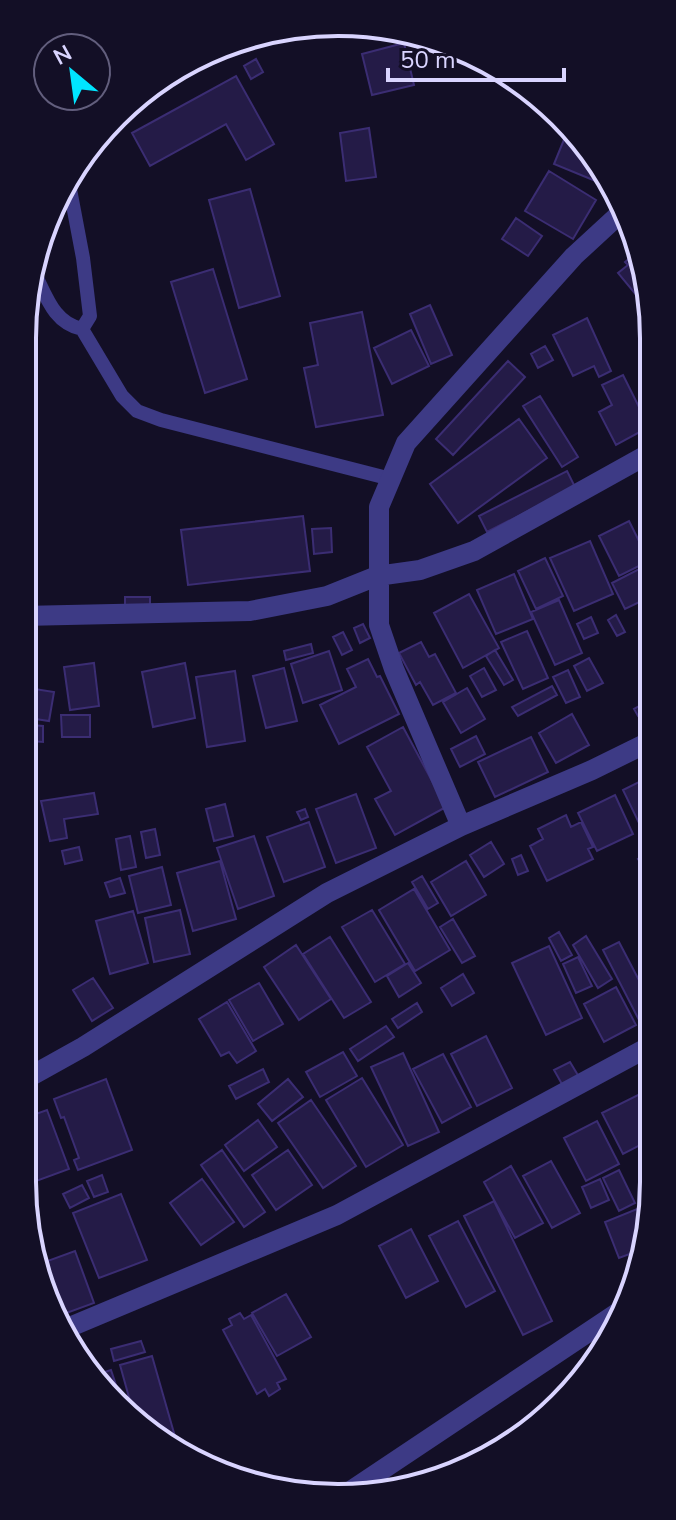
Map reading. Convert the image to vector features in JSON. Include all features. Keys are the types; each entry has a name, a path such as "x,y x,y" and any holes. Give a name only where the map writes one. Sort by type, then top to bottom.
{"street":[{"path":"461,826 394,669 379,625 379,507 406,443 574,256 615,218"},
{"path":"36,616 250,611 327,596 377,576 420,570 474,551 640,459"},
{"path":"36,1073 83,1047 327,893 461,826 640,746"},
{"path":"72,1326 337,1215 640,1052"},
{"path":"363,1482 607,1320"}],"lane":[{"path":"71,196 90,316 82,329"},
{"path":"41,286 56,315 70,326 82,329 122,396 137,411 176,424 391,479"}],"building":[{"path":"404,43 414,85 372,95 362,54"},
{"path":"256,59 263,72 251,79 244,66"},
{"path":"236,76 274,144 246,160 226,124 150,166 132,133"},
{"path":"369,128 376,177 346,181 340,133"},
{"path":"564,138 596,181 554,164"},
{"path":"549,171 596,200 573,239 525,211"},
{"path":"250,189 280,296 239,308 209,200"},
{"path":"516,218 542,236 528,256 502,239"},
{"path":"629,258 636,295 618,273 628,265 625,262"},
{"path":"213,269 247,379 205,393 171,282"},
{"path":"430,305 452,355 431,364 410,314"},
{"path":"362,312 383,415 316,427 304,368 318,365 310,323"},
{"path":"587,318 611,371 599,377 594,366 573,376 553,335"},
{"path":"411,330 429,366 392,384 374,348"},
{"path":"545,346 553,360 538,368 531,354"},
{"path":"508,361 525,377 453,455 436,439"},
{"path":"623,375 640,409 640,432 616,445 599,412 612,405 602,385"},
{"path":"540,396 578,457 562,467 523,406"},
{"path":"519,419 547,458 458,523 430,484"},
{"path":"567,471 575,487 487,532 479,516"},
{"path":"303,516 310,571 188,585 181,530"},
{"path":"629,521 640,543 640,566 619,576 599,536"},
{"path":"331,528 332,552 314,554 312,529"},
{"path":"590,541 613,594 574,611 550,558"},
{"path":"545,558 563,596 536,609 518,571"},
{"path":"640,569 640,602 625,609 612,583"},
{"path":"514,574 533,619 496,634 477,590"},
{"path":"469,594 499,648 463,668 434,613"},
{"path":"125,597 150,597 150,611 125,610"},
{"path":"559,600 582,653 555,665 531,612"},
{"path":"616,615 625,632 617,636 608,620"},
{"path":"591,617 598,633 584,639 577,624"},
{"path":"363,624 370,638 360,643 354,628"},
{"path":"527,631 548,678 523,689 501,642"},
{"path":"343,632 352,650 342,655 333,637"},
{"path":"421,642 429,657 435,654 456,693 433,705 420,682 416,685 399,653"},
{"path":"311,644 313,653 286,660 284,651"},
{"path":"495,650 513,680 504,685 486,656"},
{"path":"329,651 342,690 303,703 291,664"},
{"path":"589,658 603,683 587,691 574,666"},
{"path":"368,659 399,714 339,744 320,705 356,687 347,669"},
{"path":"94,663 99,706 70,710 64,667"},
{"path":"185,663 195,718 153,727 142,672"},
{"path":"284,668 297,721 266,728 253,676"},
{"path":"484,668 496,690 482,697 470,676"},
{"path":"568,670 580,697 566,703 553,677"},
{"path":"235,671 245,741 207,747 196,677"},
{"path":"552,686 557,695 518,716 512,707"},
{"path":"467,688 485,719 461,733 443,702"},
{"path":"36,689 54,692 49,721 36,719"},
{"path":"572,714 589,745 556,763 539,733"},
{"path":"61,715 90,715 90,737 62,737"},
{"path":"36,725 43,726 43,742 36,741"},
{"path":"403,727 446,807 395,835 375,799 391,791 367,747"},
{"path":"476,736 485,754 460,767 451,749"},
{"path":"531,737 548,772 495,797 478,762"},
{"path":"640,782 640,822 639,823 623,790"},
{"path":"94,793 98,814 64,819 67,838 50,841 41,801"},
{"path":"356,794 376,848 336,863 316,809"},
{"path":"615,795 633,834 597,851 578,813"},
{"path":"225,804 233,836 214,841 206,809"},
{"path":"305,809 308,817 301,820 297,812"},
{"path":"566,815 571,827 581,822 593,847 588,849 593,859 547,881 530,846 543,839 538,829"},
{"path":"309,822 325,867 284,882 267,837"},
{"path":"155,829 160,855 146,858 141,832"},
{"path":"130,836 136,867 121,870 116,839"},
{"path":"254,836 274,896 238,909 217,848"},
{"path":"491,842 504,864 484,877 470,855"},
{"path":"79,847 82,860 65,864 62,851"},
{"path":"521,855 528,871 518,875 512,859"},
{"path":"220,861 236,919 193,931 177,873"},
{"path":"466,861 486,895 451,916 431,882"},
{"path":"162,867 171,905 138,913 129,876"},
{"path":"422,876 438,903 428,909 412,882"},
{"path":"120,878 125,893 110,897 105,883"},
{"path":"414,889 450,950 415,971 379,910"},
{"path":"180,910 190,954 154,962 145,918"},
{"path":"372,910 405,964 375,982 342,927"},
{"path":"133,911 148,963 110,974 96,921"},
{"path":"453,919 475,956 462,963 440,927"},
{"path":"559,932 572,955 561,961 549,938"},
{"path":"586,936 612,979 598,988 573,945"},
{"path":"330,937 371,1002 344,1018 303,954"},
{"path":"619,942 640,982 640,1020 639,1020 603,950"},
{"path":"296,945 331,999 299,1020 264,967"},
{"path":"549,946 582,1018 546,1035 512,963"},
{"path":"578,957 592,986 576,993 563,964"},
{"path":"408,963 421,983 399,997 387,976"},
{"path":"463,974 474,993 452,1006 441,988"},
{"path":"93,978 113,1008 92,1021 73,990"},
{"path":"259,983 283,1024 253,1041 229,1000"},
{"path":"616,987 636,1025 604,1042 584,1004"},
{"path":"227,1002 256,1051 237,1063 229,1052 221,1056 199,1019"},
{"path":"417,1003 422,1012 398,1028 392,1019"},
{"path":"386,1026 394,1037 358,1061 350,1049"},
{"path":"486,1036 512,1088 477,1106 451,1054"},
{"path":"343,1052 357,1076 320,1097 306,1072"},
{"path":"403,1053 439,1132 408,1146 371,1067"},
{"path":"443,1054 471,1107 442,1123 413,1069"},
{"path":"570,1062 579,1077 563,1086 554,1070"},
{"path":"263,1069 269,1082 236,1099 229,1086"},
{"path":"362,1078 403,1145 366,1167 326,1100"},
{"path":"106,1079 132,1150 78,1170 74,1160 79,1158 54,1099"},
{"path":"288,1079 303,1097 272,1121 258,1104"},
{"path":"640,1094 640,1145 623,1154 602,1113"},
{"path":"311,1100 356,1166 323,1188 278,1123"},
{"path":"47,1110 69,1169 36,1181 36,1114"},
{"path":"258,1120 277,1147 244,1171 225,1145"},
{"path":"597,1121 619,1164 586,1181 564,1138"},
{"path":"222,1150 265,1212 244,1227 201,1165"},
{"path":"288,1150 312,1185 276,1210 252,1175"},
{"path":"551,1161 580,1213 552,1228 523,1176"},
{"path":"511,1166 543,1223 515,1238 484,1182"},
{"path":"619,1170 635,1203 619,1211 603,1178"},
{"path":"102,1175 108,1192 94,1197 87,1181"},
{"path":"202,1179 234,1222 201,1245 170,1203"},
{"path":"600,1179 609,1200 591,1208 582,1187"},
{"path":"82,1185 89,1198 70,1208 63,1194"},
{"path":"121,1194 147,1260 99,1278 73,1213"},
{"path":"494,1201 552,1321 523,1335 464,1216"},
{"path":"637,1209 631,1253 619,1258 605,1222"},
{"path":"458,1221 495,1291 466,1307 429,1236"},
{"path":"411,1229 438,1281 406,1298 379,1246"},
{"path":"75,1251 94,1303 66,1313 46,1261"},
{"path":"286,1294 311,1337 277,1356 252,1313"},
{"path":"240,1313 244,1319 251,1315 286,1379 277,1383 280,1389 269,1396 265,1389 257,1394 223,1330 232,1325 229,1319"},
{"path":"141,1341 145,1352 114,1361 111,1349"},
{"path":"152,1356 175,1436 130,1401 120,1365"},
{"path":"111,1370 117,1388 111,1381 104,1372"}]}
